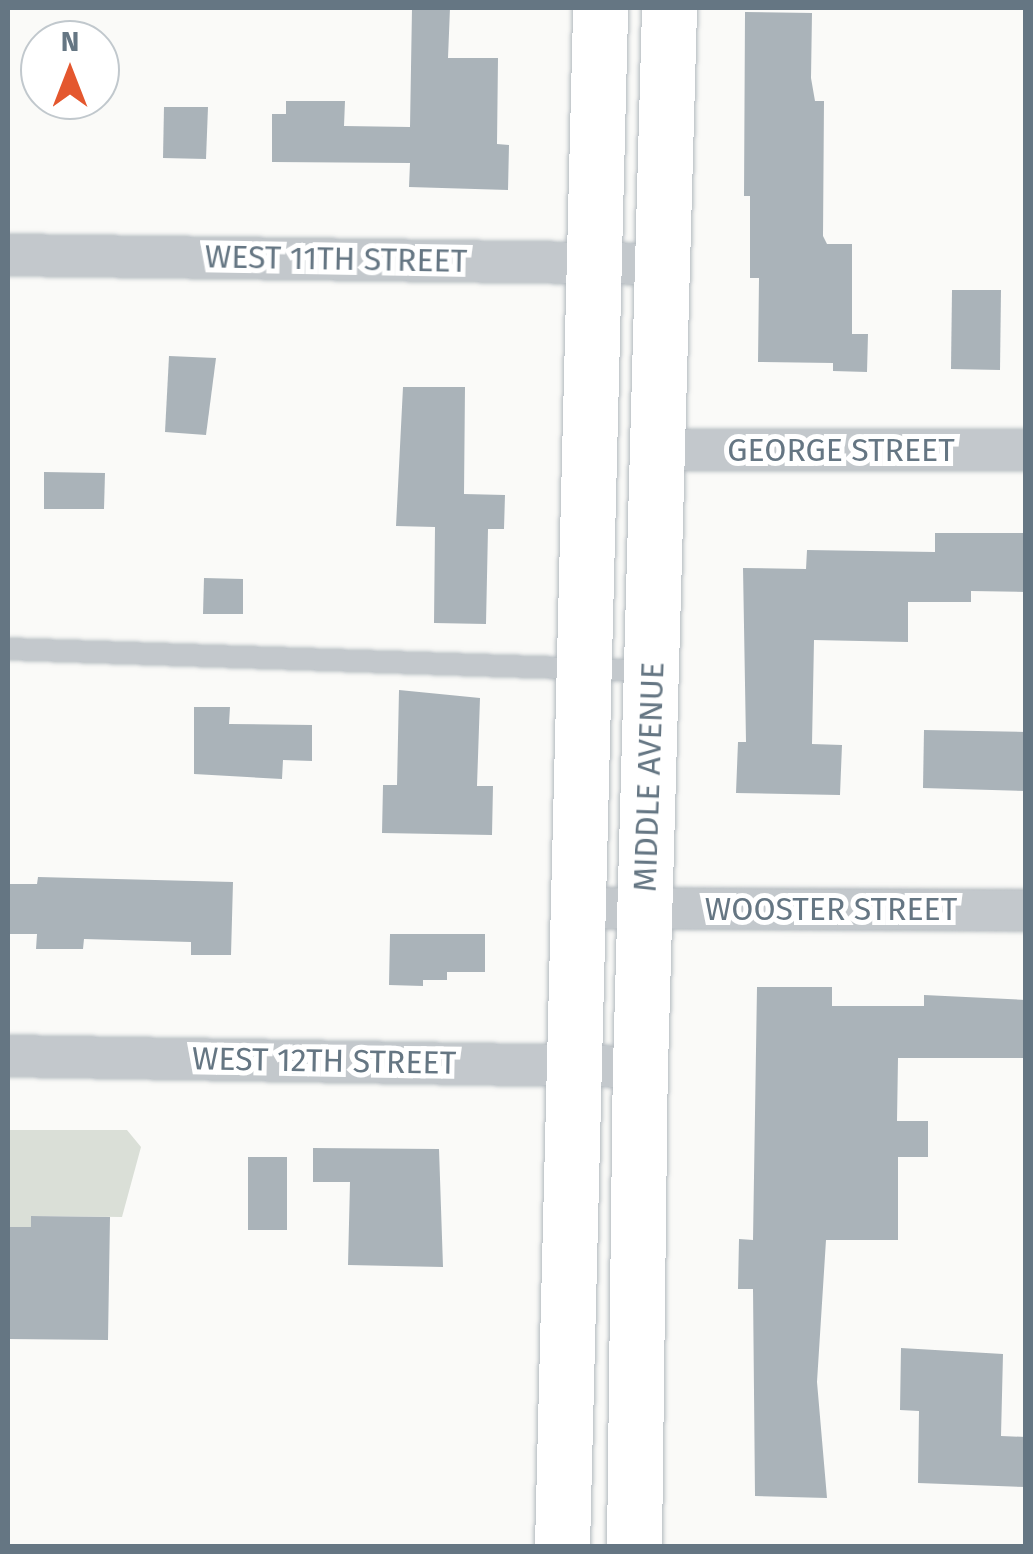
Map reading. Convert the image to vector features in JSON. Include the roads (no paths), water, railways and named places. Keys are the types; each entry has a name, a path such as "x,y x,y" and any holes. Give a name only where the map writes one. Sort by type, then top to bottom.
{"main road":[{"name":"MIDDLE AVENUE","path":"562,1546 600,8"},
{"name":"MIDDLE AVENUE","path":"634,1546 640,1066 670,8"}],"street":[{"name":"WEST 11TH STREET","path":"8,255 664,264"},
{"name":"GEORGE STREET","path":"656,450 1026,450"},
{"name":"WOOSTER STREET","path":"577,908 1026,910"},
{"name":"WEST 12TH STREET","path":"8,1056 640,1066"}],"lane":[{"path":"8,649 654,671"}]}
